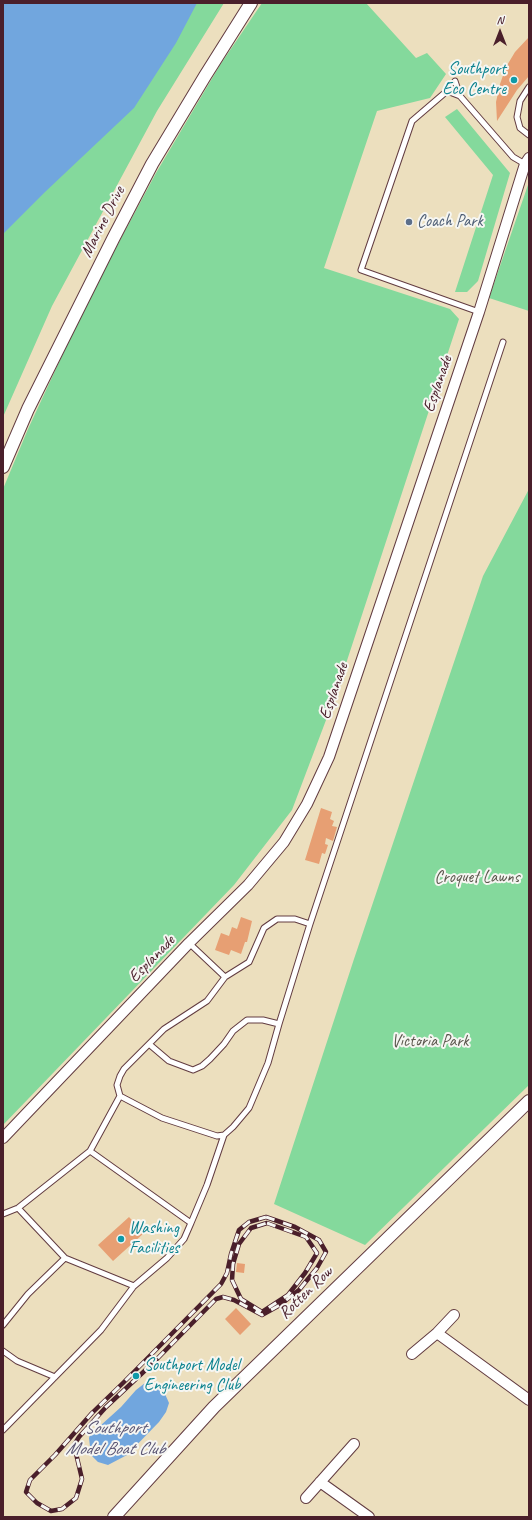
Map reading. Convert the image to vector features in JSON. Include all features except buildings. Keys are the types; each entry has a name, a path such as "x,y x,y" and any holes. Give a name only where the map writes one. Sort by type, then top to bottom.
{"street":[{"name":"Marine Drive","path":"3,466 35,395 112,240 152,164 251,3"},
{"name":"Esplanade","path":"3,1138 189,943 248,885 284,842 307,804 329,757 479,312 527,161"},
{"name":"Rotten Row","path":"114,1517 214,1407 529,1101"},
{"path":"412,1354 437,1333 454,1315"},
{"path":"437,1333 529,1400"},
{"path":"306,1498 354,1444"},
{"path":"320,1482 369,1517"}],"lane":[{"path":"455,81 460,96 513,157 527,161"},
{"path":"529,87 520,101 517,117 520,128 529,135"},
{"path":"460,96 447,91 412,121 361,270 479,312"},
{"path":"3,1430 101,1330 134,1286 167,1258 184,1239 207,1185 224,1135 249,1108 268,1063 310,924 503,342"},
{"path":"3,1214 18,1208 90,1151 120,1096 117,1085 124,1069 164,1029 207,1001 225,977 249,962 264,928 277,919 295,919 310,924"},
{"path":"189,943 225,977"},
{"path":"149,1044 169,1061 193,1070 210,1060 233,1031 247,1020 263,1020 279,1024"},
{"path":"120,1096 162,1118 217,1136 224,1135"},
{"path":"90,1151 191,1223"},
{"path":"18,1208 65,1258 134,1286"},
{"path":"3,1325 28,1294 65,1258"},
{"path":"3,1351 17,1361 55,1376"}],"green space":[{"path":"3,3 224,3 157,111 52,306 3,417"},
{"path":"262,3 366,3 416,58 427,53 446,74 430,98 377,111 324,268 450,309 459,319 337,691 292,810 234,885 3,1125 3,489 28,429 87,302 156,173 220,65"},
{"path":"457,109 510,173 478,281 467,292 455,292 493,175 445,117"},
{"path":"529,182 529,311 489,298"},
{"name":"Victoria Park","path":"529,489 529,1085 365,1245 274,1204 354,959 483,576"}],"water":[{"path":"3,3 197,3 176,43 134,108 3,234"},
{"name":"Southport Model Boat Club","path":"145,1383 153,1383 159,1386 165,1394 169,1403 166,1412 159,1422 127,1455 108,1465 98,1462 91,1455 90,1435"}],"railway":[{"path":"266,1217 295,1227 319,1240 326,1252 317,1268 299,1290 280,1305 262,1315 234,1300 223,1297 216,1299 153,1363 106,1407 79,1437 74,1445 82,1479 76,1498 62,1509 51,1511 37,1503 26,1492 30,1480 55,1455 92,1413 221,1284 227,1273 231,1254 239,1230 249,1222 266,1217"},
{"path":"267,1223 306,1237 317,1253 305,1273 288,1295 262,1312 241,1299 232,1280 233,1264 239,1244 251,1228 267,1223"}],"place":[{"name":"Southport Eco Centre","path":"514,80"},
{"name":"Coach Park","path":"409,222"},
{"name":"Washing Facilities","path":"121,1239"},
{"name":"Southport Model Engineering Club","path":"136,1376"}],"park label":[{"name":"Croquet Lawns","path":"477,878"}]}
